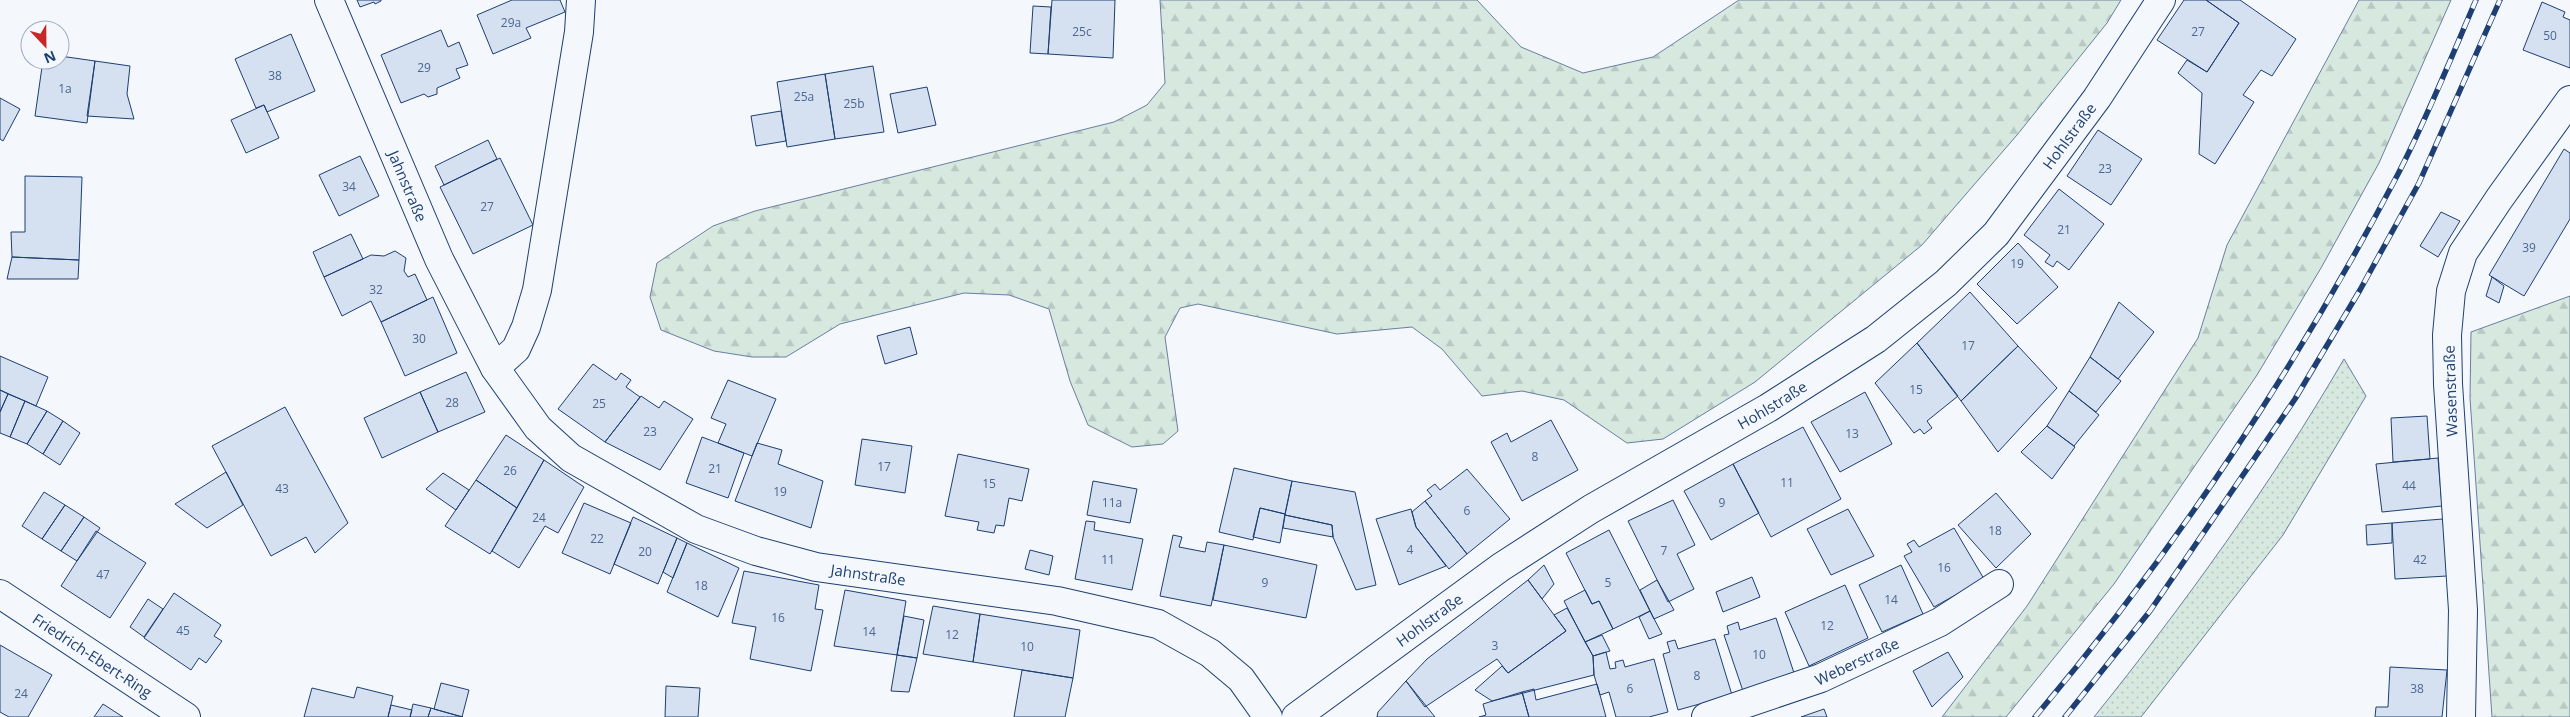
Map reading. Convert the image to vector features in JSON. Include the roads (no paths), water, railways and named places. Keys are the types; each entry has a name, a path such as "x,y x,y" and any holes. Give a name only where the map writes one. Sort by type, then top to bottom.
{"street":[{"name":"Jahnstraße","path":"329,0 439,259 496,368 538,428 572,458 696,529 756,551 816,567 1057,601 1158,624 1210,653 1241,679 1268,717"},
{"path":"496,368 516,349 526,327 537,290 579,32 581,0"},
{"name":"Hohlstraße","path":"1296,717 1501,567 1591,509 1768,408 1876,339 1946,283 1996,234 2097,98 2162,0"},
{"name":"Wasenstraße","path":"2461,717 2464,610 2448,384 2447,335 2451,291 2463,253 2570,100"},
{"name":"Weberstraße","path":"1706,717 1821,678 1940,622 1999,584"},
{"name":"Friedrich-Ebert-Ring","path":"0,594 186,717"}],"railway":[{"path":"2035,717 2136,590 2185,523 2276,387 2319,316 2409,153 2476,0"},
{"path":"2065,717 2150,611 2295,399 2360,290 2419,183 2500,0"}]}
